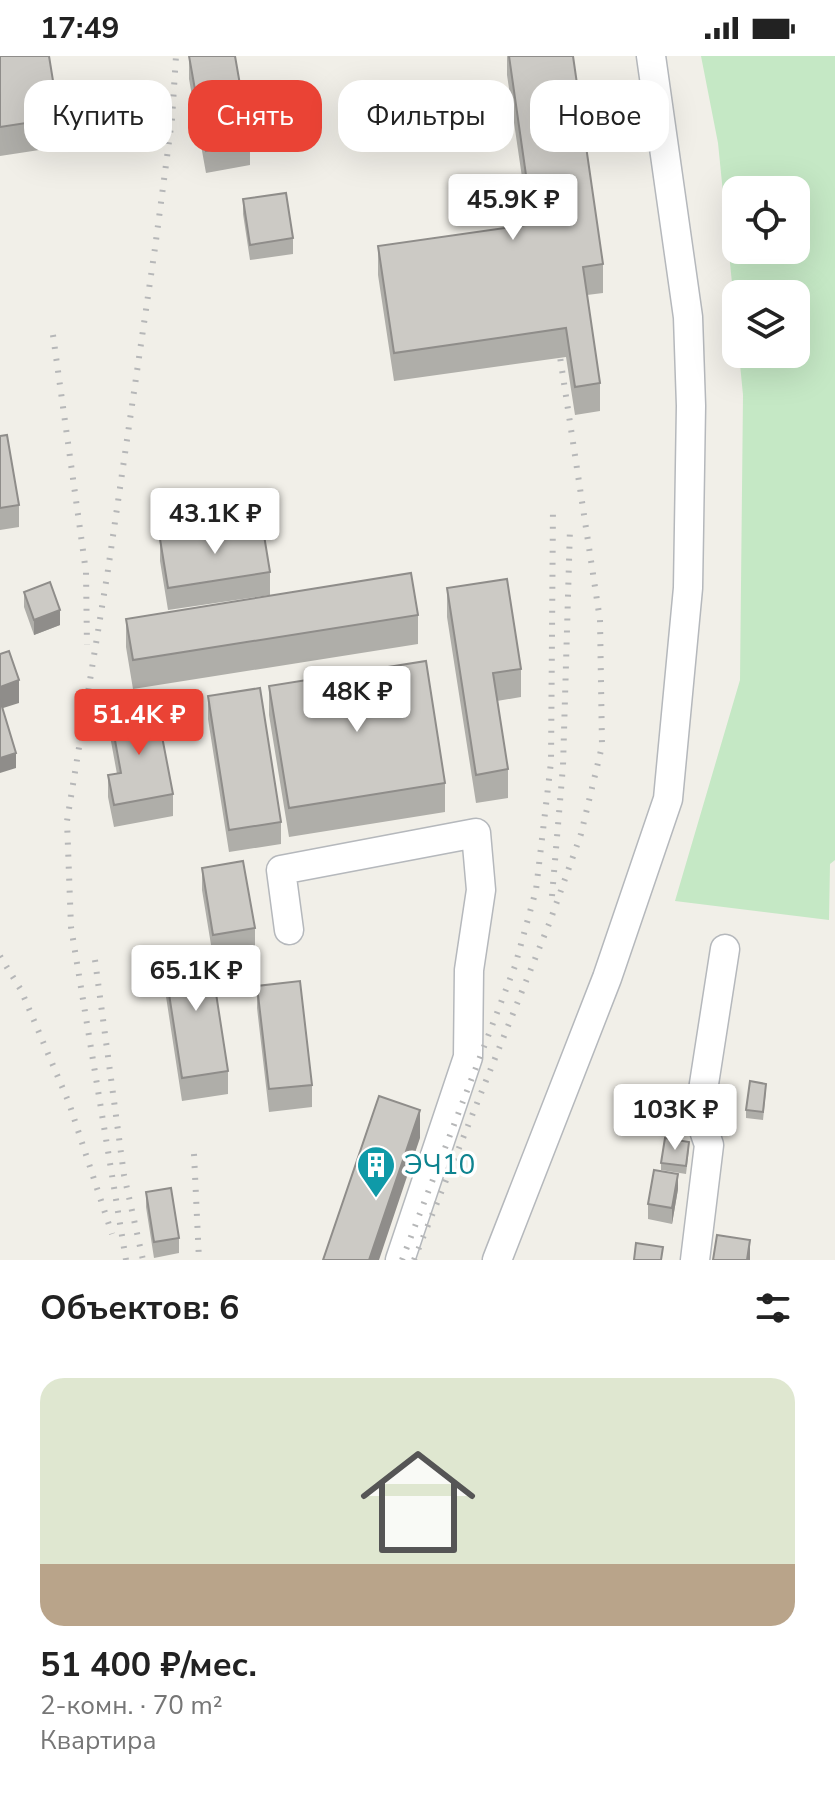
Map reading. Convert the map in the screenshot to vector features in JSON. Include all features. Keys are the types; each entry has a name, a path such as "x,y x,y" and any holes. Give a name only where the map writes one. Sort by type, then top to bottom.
{"street":[{"path":"497,1260 607,978 668,799 688,588 691,406 688,317 651,56"},
{"path":"289,930 281,870 476,833 481,890 469,970 468,1057 400,1260"},
{"path":"695,1260 709,1145 699,1116 725,949"}],"green space":[{"path":"701,56 835,56 835,860 830,864 829,920 675,901 740,680 743,395 740,368 810,368 810,280 732,280 730,264 810,264 810,176 722,176 722,183 718,143"}],"building":[{"path":"0,56 49,56 53,80 24,80 24,123 0,127"},
{"path":"189,56 235,56 239,80 193,80"},
{"path":"509,56 573,56 576,80 530,80 530,152 587,152 603,264 583,267 600,383 575,387 566,328 394,353 378,246 533,224"},
{"path":"286,193 293,238 250,245 243,199"},
{"path":"7,435 19,505 0,508 0,436"},
{"path":"262,523 270,572 168,588 160,539"},
{"path":"411,573 418,615 133,660 126,619"},
{"path":"507,579 521,669 493,673 508,769 476,775 447,588"},
{"path":"50,582 60,610 34,620 24,592"},
{"path":"9,651 19,680 0,687 0,654"},
{"path":"426,661 445,783 289,808 269,686"},
{"path":"260,688 281,822 229,830 208,696"},
{"path":"0,700 16,753 0,758"},
{"path":"156,705 173,794 114,805 108,775 121,773 110,713"},
{"path":"243,861 255,928 213,935 202,868"},
{"path":"209,948 228,1071 182,1078 163,955"},
{"path":"300,981 312,1085 269,1089 257,986"},
{"path":"750,1081 766,1084 763,1112 746,1110"},
{"name":"ЭЧ10","path":"379,1096 420,1110 369,1260 323,1260"},
{"path":"665,1138 689,1142 686,1166 661,1163"},
{"path":"654,1170 678,1174 672,1208 648,1204"},
{"path":"171,1188 179,1238 154,1242 146,1192"},
{"path":"717,1235 750,1240 747,1260 713,1260"},
{"path":"636,1243 663,1247 661,1260 634,1260"}],"railway":[{"path":"126,1260 71,927 67,821 108,570 155,248 172,119 176,56"},
{"path":"53,335 86,572 87,645"},
{"path":"414,1260 549,924 581,834 602,746 600,620 557,337"},
{"path":"402,1260 515,966 536,890 551,762 553,505"},
{"path":"552,896 563,766 570,528"},
{"path":"0,956 21,990 69,1103 112,1234"},
{"path":"95,960 124,1175 143,1260"},
{"path":"194,1154 199,1260"}],"place":[{"name":"ЭЧ10","path":"376,1199"}]}
